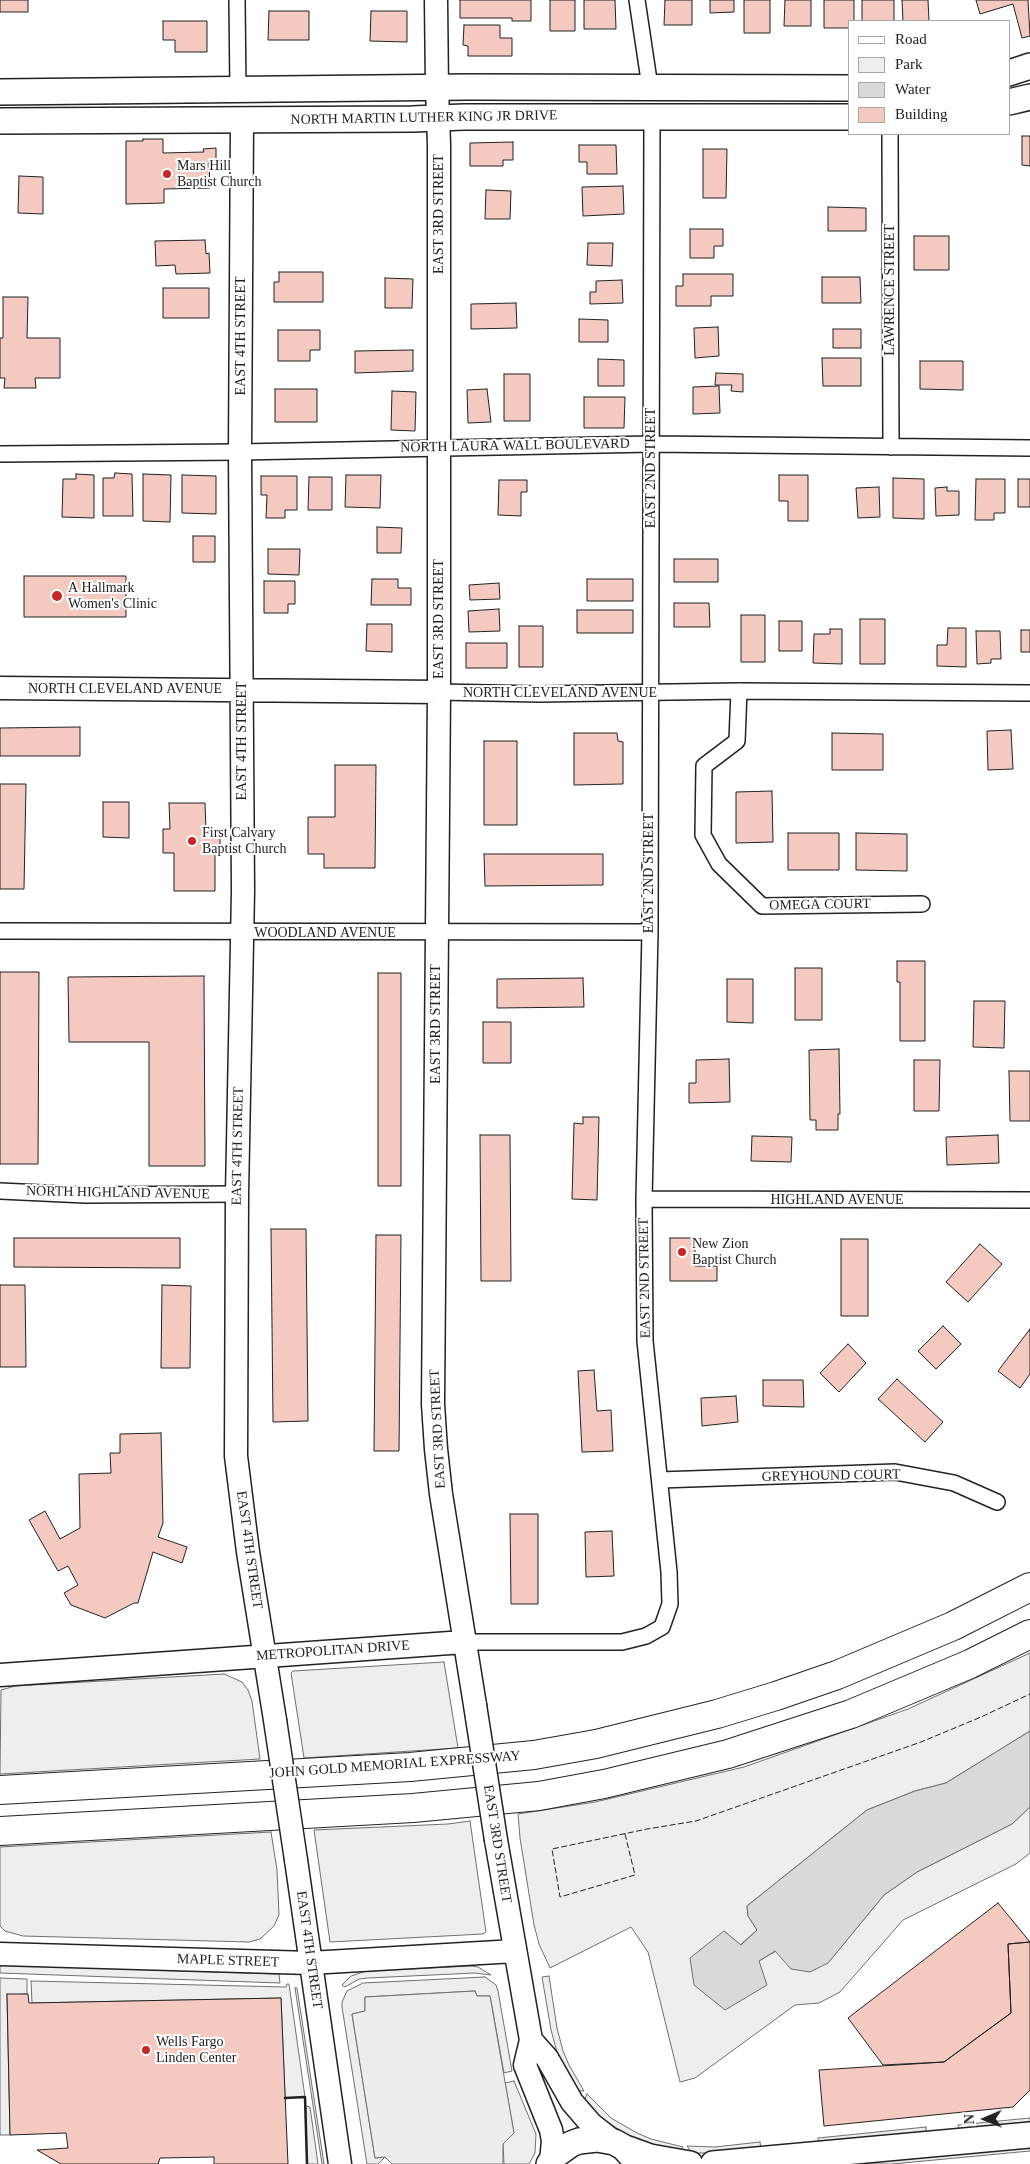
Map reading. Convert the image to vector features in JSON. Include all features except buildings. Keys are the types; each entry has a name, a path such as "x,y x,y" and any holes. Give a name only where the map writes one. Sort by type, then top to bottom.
{"highway":[{"name":"JOHN GOLD MEMORIAL EXPRESSWAY","path":"0,1790 419,1766 525,1756 596,1744 717,1714 828,1678 953,1626 1030,1587"},
{"path":"0,1831 412,1808 530,1797 604,1784 728,1754 851,1714 970,1664 1030,1634"}],"main road":[{"path":"1010,73 1030,66"},
{"name":"NORTH MARTIN LUTHER KING JR DRIVE","path":"0,92 437,88 848,88"},
{"path":"1010,102 1030,97"},
{"name":"NORTH MARTIN LUTHER KING JR DRIVE","path":"0,121 652,116 848,117"},
{"path":"713,2164 1030,2135"},
{"path":"550,2162 564,2148 579,2141 597,2139 625,2151 690,2164"}],"street":[{"path":"237,0 238,90"},
{"name":"EAST 3RD STREET","path":"436,0 439,118 439,692 434,1411 441,1494 496,1840 531,2040 525,2065 551,2130 553,2141 550,2162"},
{"path":"637,0 650,87"},
{"name":"EAST 2ND STREET","path":"652,116 652,444 649,694 650,932 644,1199 645,1341 660,1480 670,1604 662,1627"},
{"name":"EAST 4TH STREET","path":"242,120 240,452 243,689 236,1456 248,1552 266,1656 340,2164"},
{"name":"LAWRENCE STREET","path":"890,135 890,447"},
{"name":"NORTH LAURA WALL BOULEVARD","path":"0,454 240,452 652,444 1030,448"},
{"name":"NORTH CLEVELAND AVENUE","path":"0,688 649,694 740,691 1030,693"},
{"name":"OMEGA COURT","path":"740,691 738,741 704,766 703,835 719,864 762,906 922,904"},
{"name":"WOODLAND AVENUE","path":"0,931 241,933 650,932"},
{"name":"NORTH HIGHLAND AVENUE","path":"0,1191 85,1195 237,1194"},
{"name":"HIGHLAND AVENUE","path":"644,1199 1030,1200"},
{"name":"GREYHOUND COURT","path":"660,1480 895,1472 954,1483 997,1502"},
{"name":"METROPOLITAN DRIVE","path":"0,1675 464,1642 622,1642 646,1636 662,1627"},
{"name":"MAPLE STREET","path":"0,1954 310,1963 515,1951"},
{"path":"531,2040 547,2058 572,2102 591,2124 625,2151"}],"green space":[{"path":"1030,1653 1030,1731 946,1783 915,1791 867,1810 747,1906 748,1916 757,1930 740,1945 759,1961 776,1951 828,1963 884,1895 917,1872 1012,1824 1030,1807 1030,1853 1016,1864 903,1920 840,1992 819,2003 795,2005 695,2078 680,2082 648,1952 631,1927 550,1968 539,1944 534,1925 518,1814 595,1802 744,1767 908,1709"},
{"path":"444,1662 458,1748 304,1758 291,1673 293,1671"},
{"path":"224,1674 242,1682 248,1690 252,1701 260,1759 0,1774 1,1690 15,1686"},
{"path":"470,1821 486,1932 483,1934 330,1942 314,1830 448,1824"},
{"path":"271,1832 277,1870 279,1915 274,1926 260,1939 249,1942 23,1936 5,1931 0,1926 0,1847"},
{"path":"0,1965 279,1974 280,1983 0,1973"},
{"path":"478,1967 491,1975 475,1973 368,1978 359,1979 345,1987 342,1985 351,1976 366,1971"},
{"path":"549,1976 557,2028 563,2051 584,2091 577,2091 558,2056 551,2030 542,1977"},
{"path":"485,1977 496,1985 498,1991 512,2071 504,2073 490,1996 477,1996 475,1991 365,1997 365,2011 352,2014 375,2158 385,2157 378,2164 367,2164 342,2007 347,1991 363,1983"},
{"path":"0,1978 27,1979 27,1994 7,1995 10,2135 0,2135"},
{"path":"31,1981 286,1987 289,1984 305,2097 285,2098 281,1998 32,2003"},
{"path":"295,1988 297,1988 324,2164 322,2164"},
{"path":"514,2081 536,2134 535,2153 529,2164 504,2164 503,2144 514,2133 505,2083"},
{"path":"587,2094 611,2118 637,2133 651,2139 683,2147 679,2152 638,2141 625,2134 601,2117 584,2101"},
{"path":"306,2106 310,2107 318,2164 307,2164"},
{"path":"760,2142 761,2149 707,2153 692,2153 687,2146 715,2147"},
{"path":"1030,2145 1030,2151 892,2164 828,2164"}],"shaded area":[{"path":"475,1991 477,1996 490,1996 514,2133 503,2144 503,2164 392,2164 385,2157 375,2158 352,2014 365,2011 365,1997"},
{"path":"1030,2118 1030,2126 959,2133 958,2125"},
{"path":"926,2127 926,2135 818,2145 818,2138"}],"water":[{"path":"1030,1731 1030,1807 1012,1824 917,1872 884,1895 828,1963 810,1972 791,1969 775,1951 759,1961 767,1985 725,2010 694,1985 690,1958 724,1931 741,1945 757,1930 748,1916 747,1906 867,1810 915,1791 946,1783"}],"fence":[{"path":"625,1834 635,1875 560,1897 552,1849 647,1829 696,1821 921,1742 1030,1694"}],"wall":[{"path":"285,2098 305,2097 307,2164"}],"place":[{"name":"Mars Hill Baptist Church","path":"167,174"},
{"name":"A Hallmark Women's Clinic","path":"57,596"},
{"name":"First Calvary Baptist Church","path":"192,841"},
{"name":"New Zion Baptist Church","path":"682,1252"},
{"name":"Wells Fargo Linden Center","path":"146,2050"}]}
